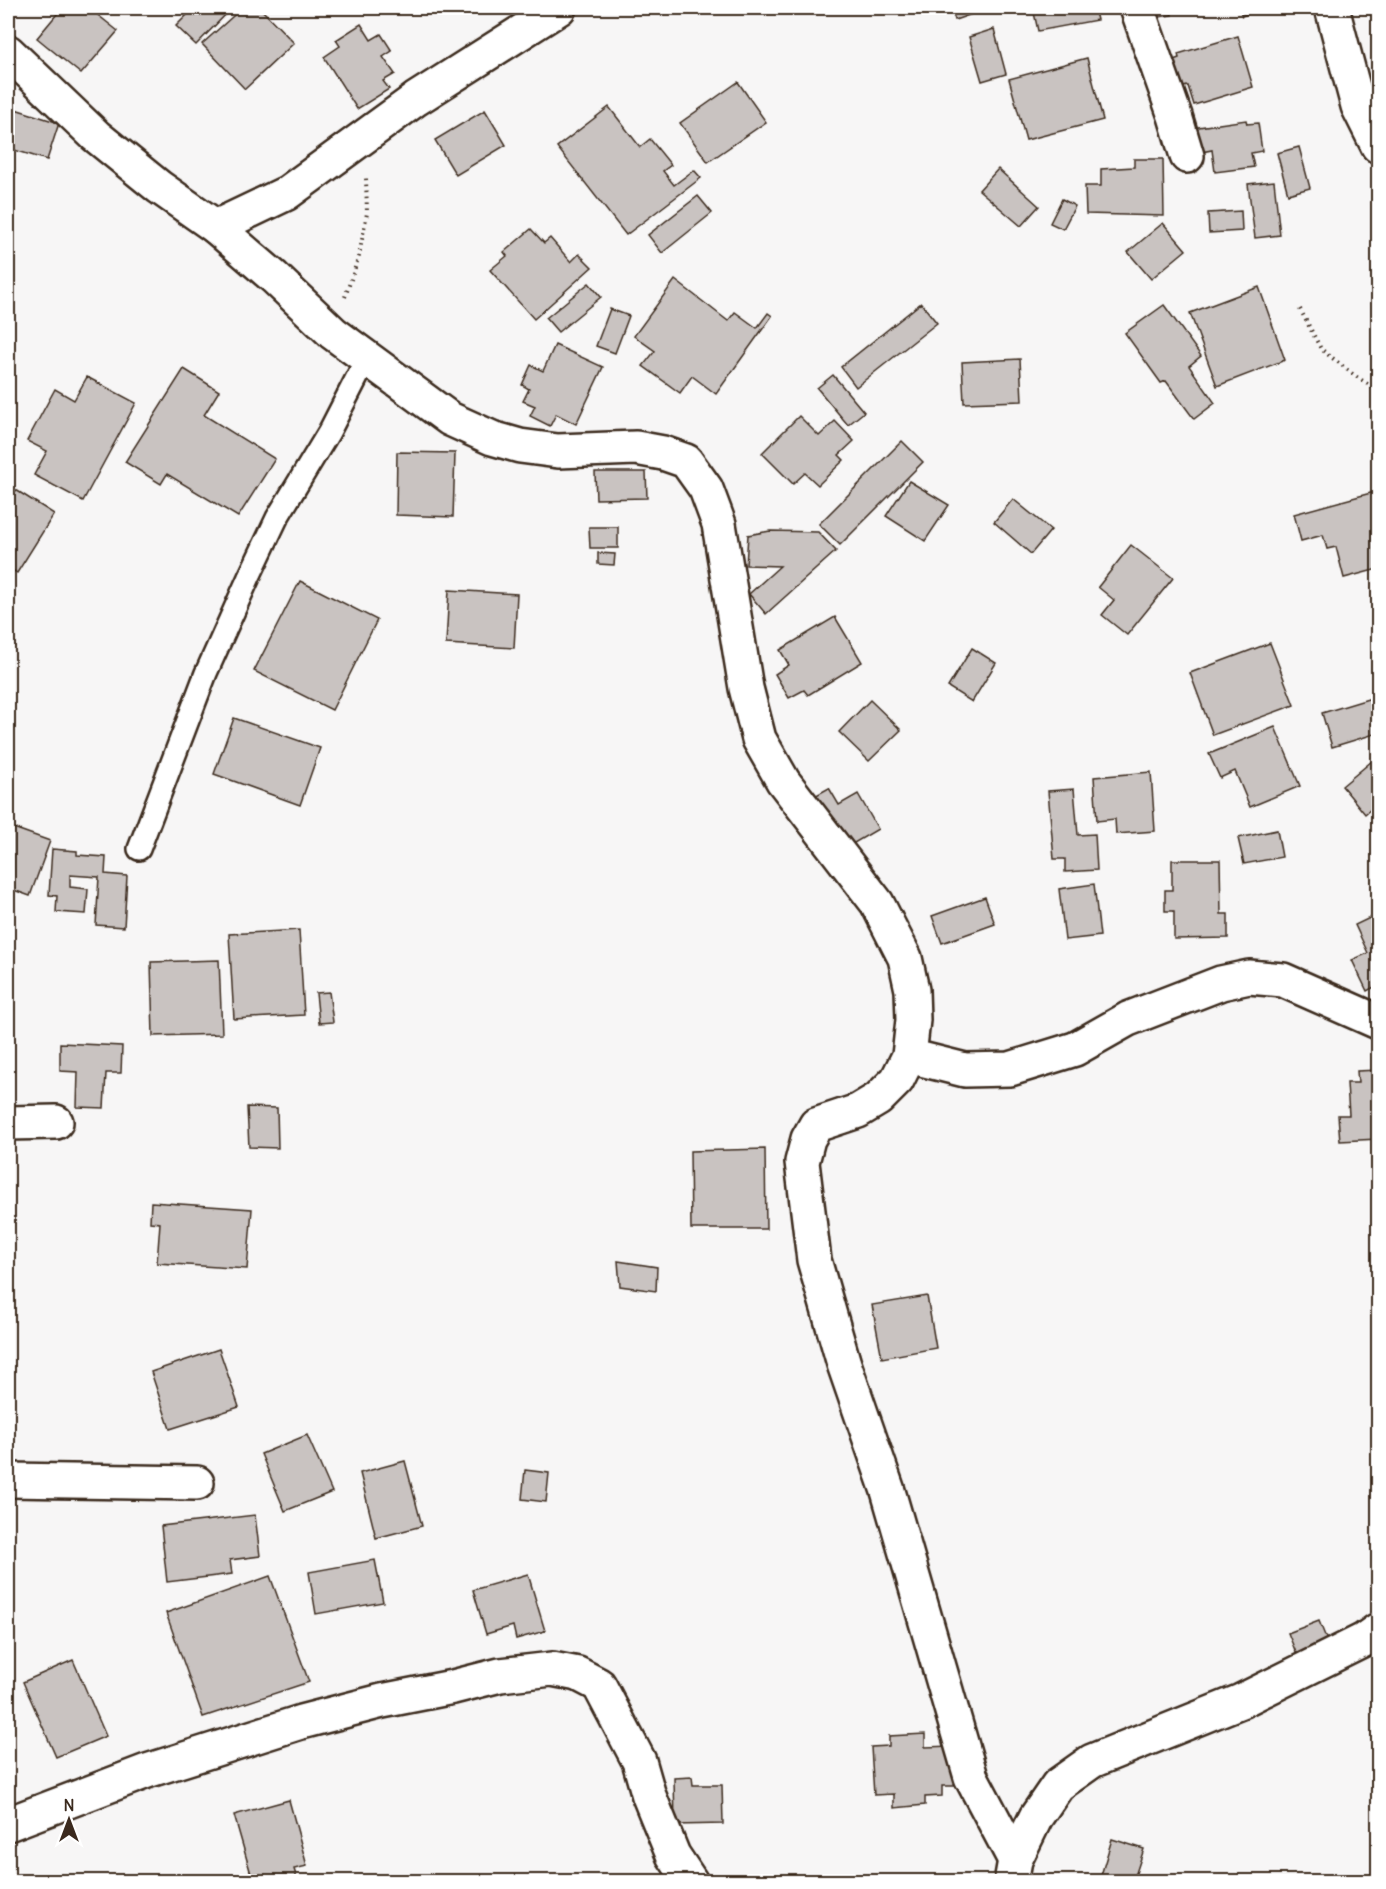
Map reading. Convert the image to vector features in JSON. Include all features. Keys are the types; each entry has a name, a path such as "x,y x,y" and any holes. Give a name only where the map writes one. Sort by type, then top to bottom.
{"street":[{"path":"216,227 287,193 416,99 559,8"},
{"path":"1137,8 1175,116 1186,156"},
{"path":"1332,8 1358,106 1378,146"},
{"path":"8,52 96,136 159,187 216,227 274,277 333,333 450,419 492,438 520,446 558,451 636,448 663,453 686,460 706,489 719,524 746,688 759,739 783,781 877,903 905,958 912,990 913,1010 909,1056 897,1080 878,1099 858,1110 816,1125 808,1139 802,1162 814,1260 844,1364 891,1502 971,1777 1013,1871"},
{"path":"909,1056 965,1070 1010,1069 1075,1049 1128,1019 1221,983 1249,977 1283,980 1378,1022"},
{"path":"8,1123 56,1122"},
{"path":"8,1480 197,1483"},
{"path":"1013,1871 1036,1817 1058,1785 1092,1761 1241,1701 1364,1640 1378,1630"},
{"path":"8,1824 147,1771 301,1722 382,1701 500,1675 552,1669 578,1674 599,1685 639,1761 649,1796 673,1855 691,1881"}],"lane":[{"path":"139,849 206,673 249,577 277,518 329,432 368,358"}],"path":[{"path":"333,333 359,256 367,213 366,175 360,139"},
{"path":"1300,309 1321,349 1378,391"}],"building":[{"path":"62,8 89,8 118,31 81,74 37,38"},
{"path":"194,8 227,8 230,10 196,45 176,26"},
{"path":"242,8 260,8 294,43 245,89 202,44"},
{"path":"951,8 970,8 972,14 955,20"},
{"path":"1033,8 1094,8 1097,20 1038,31"},
{"path":"1153,8 1171,8 1172,15 1154,18"},
{"path":"1239,8 1261,8 1261,9 1242,16"},
{"path":"361,24 371,40 381,34 392,51 383,57 395,74 383,81 389,89 357,109 324,57 340,46 336,40"},
{"path":"994,29 1006,74 982,81 969,37"},
{"path":"1238,36 1253,87 1194,105 1188,86 1179,88 1171,61 1179,58 1178,54"},
{"path":"1087,58 1103,120 1026,140 1009,79"},
{"path":"738,82 766,122 708,162 680,123"},
{"path":"9,107 59,123 47,160 8,148"},
{"path":"609,107 640,147 650,139 671,165 663,171 674,185 694,170 701,178 626,235 557,147"},
{"path":"485,110 506,145 456,175 435,140"},
{"path":"1246,120 1247,124 1258,123 1262,151 1251,153 1254,167 1215,172 1212,150 1196,153 1192,128"},
{"path":"1299,147 1310,188 1288,194 1277,153"},
{"path":"1134,159 1163,159 1164,216 1086,214 1085,186 1101,186 1101,169 1134,167"},
{"path":"998,169 1039,206 1021,226 979,190"},
{"path":"1274,181 1280,235 1255,238 1248,184"},
{"path":"698,196 712,213 662,253 648,235"},
{"path":"1062,199 1075,206 1063,229 1050,223"},
{"path":"1241,211 1242,231 1209,233 1208,213"},
{"path":"1163,223 1186,250 1151,279 1128,252"},
{"path":"531,229 544,243 550,238 571,262 579,254 592,267 534,319 490,270 507,256 504,252"},
{"path":"675,280 728,321 735,312 757,328 768,313 772,316 716,394 692,376 680,393 643,366 655,351 634,336"},
{"path":"589,283 601,297 558,332 546,318"},
{"path":"1259,287 1285,360 1217,386 1190,313"},
{"path":"921,303 937,323 856,387 841,367"},
{"path":"1164,305 1201,356 1189,366 1215,403 1194,419 1166,381 1161,383 1125,333"},
{"path":"610,309 629,316 615,353 596,346"},
{"path":"555,345 603,367 576,424 556,414 550,426 530,416 535,406 523,401 529,389 522,385 531,365 543,371"},
{"path":"1020,359 1022,401 964,403 962,362"},
{"path":"184,369 219,391 204,415 275,459 238,517 167,474 161,484 125,462"},
{"path":"833,375 864,412 848,425 817,388"},
{"path":"87,377 136,403 83,501 34,475 47,451 27,441 55,389 74,400"},
{"path":"799,416 819,436 835,421 854,441 839,455 844,460 818,485 805,473 793,484 762,453"},
{"path":"902,441 923,462 840,545 819,524"},
{"path":"397,452 455,453 453,517 396,515"},
{"path":"595,472 646,472 647,498 596,499"},
{"path":"909,481 949,505 925,541 886,516"},
{"path":"8,485 54,514 17,573 8,567"},
{"path":"1378,491 1378,569 1344,578 1336,547 1327,549 1323,535 1301,541 1294,514"},
{"path":"1013,499 1051,530 1031,554 994,522"},
{"path":"589,527 618,527 618,548 590,548"},
{"path":"770,531 818,532 836,551 766,614 749,594 780,566 746,565 748,535"},
{"path":"1131,545 1173,578 1127,635 1102,615 1114,600 1098,587"},
{"path":"598,553 615,554 614,565 598,564"},
{"path":"300,581 377,620 332,710 254,671"},
{"path":"449,590 517,594 514,648 446,644"},
{"path":"835,617 862,662 808,695 804,690 789,698 775,674 789,665 780,650"},
{"path":"1270,643 1294,705 1213,735 1190,673"},
{"path":"972,648 996,663 972,702 948,687"},
{"path":"1378,696 1378,733 1332,747 1322,713"},
{"path":"870,700 901,730 869,761 839,732"},
{"path":"234,718 320,748 300,805 214,774"},
{"path":"1275,727 1300,786 1250,807 1235,771 1220,778 1209,754"},
{"path":"1378,756 1378,803 1365,814 1342,786"},
{"path":"1151,772 1155,831 1116,834 1115,819 1097,821 1094,777"},
{"path":"829,788 839,805 858,794 878,829 849,846 837,823 828,828 811,798"},
{"path":"1074,789 1078,835 1095,834 1097,870 1065,872 1065,859 1054,859 1048,791"},
{"path":"8,826 50,841 30,896 8,888"},
{"path":"1277,830 1282,857 1244,864 1238,838"},
{"path":"52,849 77,851 77,855 106,857 105,874 127,876 124,927 96,925 99,877 70,875 70,887 88,889 86,914 56,912 57,896 49,895"},
{"path":"1172,860 1220,860 1221,914 1228,914 1228,938 1174,939 1174,911 1165,911 1165,890 1172,890"},
{"path":"1094,884 1100,936 1065,940 1059,889"},
{"path":"985,897 995,924 942,943 932,916"},
{"path":"1378,914 1378,985 1367,991 1352,960 1368,953 1355,925"},
{"path":"299,930 304,1015 234,1019 229,934"},
{"path":"219,960 222,1034 153,1036 151,962"},
{"path":"329,992 333,1022 319,1023 316,993"},
{"path":"60,1043 122,1046 121,1073 106,1073 104,1108 77,1107 78,1072 60,1071"},
{"path":"1378,1070 1378,1139 1340,1141 1338,1115 1349,1115 1347,1083 1358,1083 1357,1071"},
{"path":"247,1107 277,1108 278,1148 249,1147"},
{"path":"765,1149 766,1229 691,1229 690,1151"},
{"path":"151,1202 252,1209 247,1269 157,1263 160,1223 150,1222"},
{"path":"618,1261 657,1267 656,1291 620,1286"},
{"path":"927,1296 936,1348 882,1358 872,1305"},
{"path":"219,1349 239,1407 170,1429 151,1372"},
{"path":"307,1435 332,1492 285,1511 261,1454"},
{"path":"405,1461 422,1526 376,1538 360,1473"},
{"path":"525,1470 549,1473 546,1502 522,1499"},
{"path":"255,1515 260,1556 230,1560 232,1574 167,1582 161,1526"},
{"path":"375,1560 383,1602 316,1614 309,1572"},
{"path":"528,1574 545,1631 516,1639 513,1626 486,1634 473,1590"},
{"path":"270,1576 309,1682 203,1717 166,1613"},
{"path":"1319,1621 1328,1643 1297,1655 1288,1633"},
{"path":"73,1660 106,1736 56,1757 23,1682"},
{"path":"925,1734 925,1747 952,1746 955,1786 942,1786 942,1796 925,1797 925,1805 894,1808 894,1794 874,1795 871,1747 889,1746 889,1736"},
{"path":"692,1777 693,1785 722,1785 723,1824 675,1825 674,1778"},
{"path":"289,1800 307,1866 294,1869 298,1882 271,1882 269,1876 253,1881 234,1815"},
{"path":"1112,1839 1144,1849 1133,1882 1099,1882"}]}
